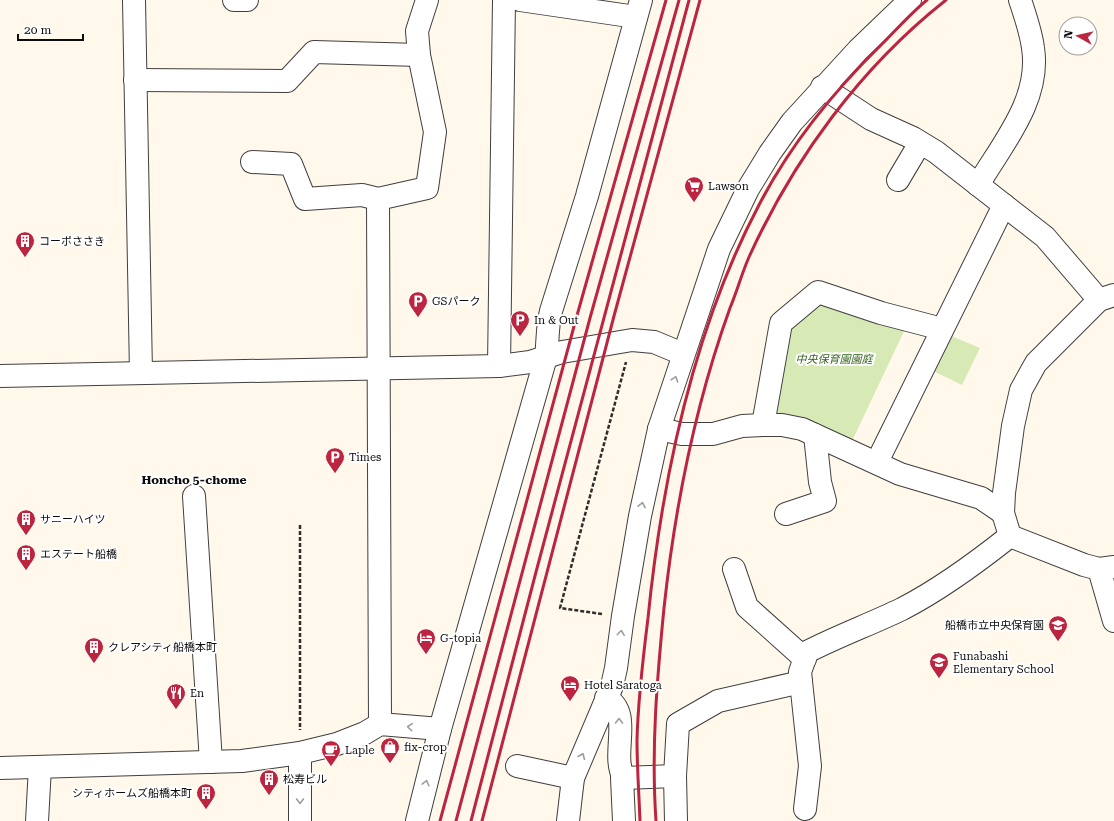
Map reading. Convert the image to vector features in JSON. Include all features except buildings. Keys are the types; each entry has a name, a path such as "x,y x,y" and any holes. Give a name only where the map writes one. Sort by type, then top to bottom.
{"street":[{"path":"134,0 141,373"},
{"path":"234,0 248,0"},
{"path":"252,162 291,164 305,199 362,195 378,199 427,188 435,132 419,55 417,30 427,0"},
{"path":"499,366 504,0"},
{"path":"417,821 440,729 546,357 548,323 551,311 587,196 637,5 520,0"},
{"path":"568,821 573,778 612,686 640,516 659,429 719,249 748,189 770,153 792,122 822,87 892,15 910,0"},
{"path":"978,185 1022,112 1031,89 1033,48 1020,0"},
{"path":"135,80 287,81 314,52 419,55"},
{"path":"822,87 871,119 936,152 1045,237 1107,297 1036,363 1021,390 1012,433 1003,514 1010,536"},
{"path":"898,180 920,143"},
{"path":"378,199 380,724"},
{"path":"877,462 1004,205"},
{"path":"763,425 781,323 818,292 881,313 942,329"},
{"path":"0,376 499,366 530,362 562,352 632,340 654,342 683,354"},
{"path":"659,429 682,434 713,434 742,426 763,425 789,427 802,430 877,462 900,474 981,498 1003,514"},
{"path":"786,514 824,501 820,482 816,435"},
{"path":"194,496 211,762"},
{"path":"1010,536 1084,565 1106,568 1114,621"},
{"path":"805,809 810,766 800,672 807,652 841,635 901,609 935,590 984,557 1010,536"},
{"path":"734,569 747,607 805,658"},
{"path":"676,821 675,776 678,724 718,701 801,682"},
{"path":"606,698 612,701 619,711 620,766 624,778 675,776"},
{"path":"0,768 242,761 300,753 337,744 365,733 380,724 440,729"},
{"path":"300,753 300,821"},
{"path":"517,766 573,778"},
{"path":"37,821 40,768"},
{"path":"622,778 624,821"}],"path":[{"path":"623,616 560,608 632,340"},
{"path":"300,525 300,753"}],"green space":[{"name":"中央保育園園庭","path":"817,298 907,325 852,441 771,416 789,323"},
{"path":"944,333 980,348 962,385 927,368"}],"railway":[{"path":"440,821 576,319 666,0"},
{"path":"456,821 590,318 679,0"},
{"path":"471,821 689,0"},
{"path":"482,821 614,316 700,0"},
{"path":"640,821 637,740 641,679 654,565 662,512 684,406 716,303 736,253 759,205 771,183 799,140 830,100 864,62 915,10 927,0"},
{"path":"656,821 654,741 657,688 664,608 674,532 688,456 706,381 730,308 749,257 767,220 787,184 832,116 886,54 915,26 946,0"}],"place":[{"name":"Lawson","path":"694,203"},
{"name":"コーポささき","path":"25,258"},
{"name":"GSパーク","path":"418,318"},
{"name":"In & Out","path":"520,337"},
{"name":"Times","path":"335,474"},
{"name":"サニーハイツ","path":"26,536"},
{"name":"エステート船橋","path":"26,571"},
{"name":"船橋市立中央保育園","path":"1058,642"},
{"name":"G-topia","path":"426,655"},
{"name":"クレアシティ船橋本町","path":"94,664"},
{"name":"Funabashi Elementary School","path":"939,679"},
{"name":"Hotel Saratoga","path":"570,702"},
{"name":"En","path":"176,710"},
{"name":"fix-crop","path":"390,764"},
{"name":"Laple","path":"331,767"},
{"name":"松寿ビル","path":"269,796"},
{"name":"シティホームズ船橋本町","path":"206,810"}],"district":[{"name":"Honcho 5-chome","path":"194,480"}]}
